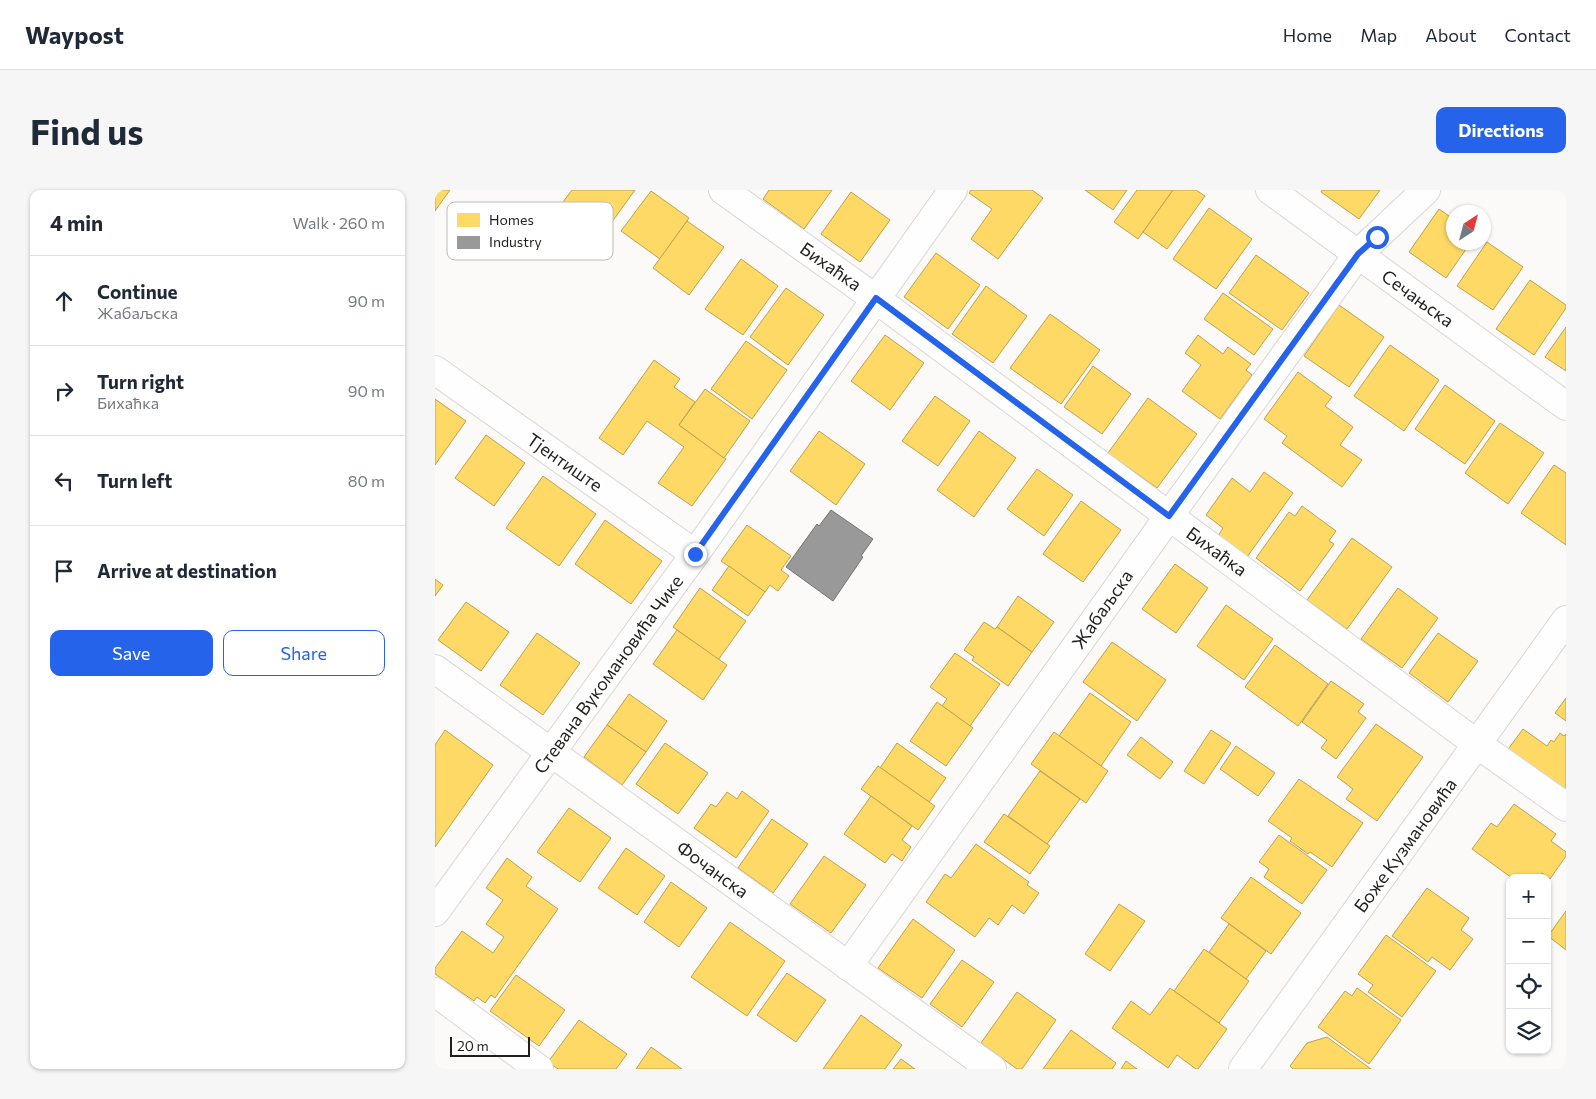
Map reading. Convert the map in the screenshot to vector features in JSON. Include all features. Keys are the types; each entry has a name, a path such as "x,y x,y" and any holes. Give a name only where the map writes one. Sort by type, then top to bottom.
{"street":[{"name":"Бихаћка","path":"723,190 876,298 1477,744 1566,807"},
{"name":"Стевана Вукомановића Чике","path":"435,912 695,554 953,190"},
{"name":"Сечањска","path":"1270,190 1566,406"},
{"name":"Жабаљска","path":"849,966 1358,254 1426,190"},
{"name":"Тјентиште","path":"435,370 695,554"},
{"name":"Боже Кузмановића","path":"1243,1069 1566,620"},
{"name":"Фочанска","path":"435,669 992,1069"},
{"path":"435,992 539,1069"}],"building: Homes":[{"path":"435,190 450,190 435,211"},
{"path":"572,190 635,190 613,220 613,202 563,202"},
{"path":"769,190 832,190 804,229 763,199"},
{"path":"971,190 1032,190 1043,198 998,259 971,239 992,209 969,193"},
{"path":"1085,190 1127,190 1113,210"},
{"path":"1137,190 1173,190 1138,239 1114,222"},
{"path":"1173,190 1196,190 1205,196 1167,249 1143,232"},
{"path":"1322,190 1380,190 1359,219 1321,192"},
{"path":"651,191 689,218 660,259 621,231"},
{"path":"851,192 890,220 860,262 821,234"},
{"path":"1209,208 1252,239 1216,289 1173,259"},
{"path":"1439,209 1446,214 1446,250 1465,250 1446,278 1409,252"},
{"path":"687,221 724,247 689,295 653,268"},
{"path":"1491,245 1523,267 1493,310 1457,286 1482,250 1491,250"},
{"path":"936,253 980,285 948,329 904,297"},
{"path":"1256,255 1309,293 1282,330 1229,293"},
{"path":"741,259 778,286 743,335 705,309"},
{"path":"1530,280 1566,305 1566,308 1534,355 1496,329"},
{"path":"986,286 1027,316 993,363 952,334"},
{"path":"786,288 824,315 788,365 750,337"},
{"path":"1223,293 1273,329 1254,355 1204,319"},
{"path":"1339,305 1384,337 1349,387 1304,356"},
{"path":"1050,314 1100,350 1061,404 1010,368"},
{"path":"1566,327 1566,371 1545,357"},
{"path":"885,335 924,363 890,410 851,381"},
{"path":"1198,335 1223,354 1228,347 1251,364 1246,370 1252,375 1220,419 1182,391 1201,365 1185,353"},
{"path":"746,341 787,370 752,419 711,389"},
{"path":"1390,345 1439,380 1404,431 1354,396"},
{"path":"654,360 680,379 674,387 695,402 679,425 726,459 692,506 658,483 684,447 647,421 623,455 599,438"},
{"path":"1093,366 1131,394 1102,434 1064,407"},
{"path":"1298,372 1332,397 1325,406 1353,427 1340,445 1362,460 1342,487 1282,443 1287,436 1264,419"},
{"path":"1445,385 1495,421 1465,464 1415,429"},
{"path":"705,389 750,421 724,458 679,425"},
{"path":"935,396 970,421 938,466 902,441"},
{"path":"1148,398 1197,434 1157,488 1108,453"},
{"path":"435,399 466,421 435,465"},
{"path":"1500,423 1544,453 1508,504 1465,473"},
{"path":"819,431 865,464 836,505 790,471"},
{"path":"979,431 1016,458 974,517 937,490"},
{"path":"486,435 525,463 494,506 455,478"},
{"path":"1554,465 1566,473 1566,545 1521,513"},
{"path":"1037,469 1073,495 1044,536 1007,509"},
{"path":"1264,472 1293,493 1247,557 1218,536 1223,528 1206,515 1232,478 1250,492"},
{"path":"543,476 596,514 559,566 506,528"},
{"path":"1081,501 1121,530 1083,582 1043,554"},
{"path":"1302,506 1336,531 1329,541 1334,544 1300,591 1256,558 1289,512 1295,516"},
{"path":"605,520 662,561 631,604 575,564"},
{"path":"747,525 791,556 781,570 789,576 778,591 770,585 765,592 721,561"},
{"path":"1352,538 1392,567 1347,629 1307,600"},
{"path":"1175,564 1208,588 1176,633 1142,609"},
{"path":"729,566 765,592 748,616 712,590"},
{"path":"435,579 443,585 435,596"},
{"path":"700,588 746,621 718,660 673,627"},
{"path":"1398,588 1438,618 1402,668 1361,639"},
{"path":"1018,596 1054,622 1032,652 997,627"},
{"path":"466,602 509,632 481,671 438,640"},
{"path":"1226,605 1273,639 1244,680 1197,646"},
{"path":"984,622 995,629 997,627 1032,652 1008,686 972,660 974,657 964,650"},
{"path":"677,630 727,665 703,700 653,664"},
{"path":"537,633 580,663 543,715 500,685"},
{"path":"1438,633 1478,661 1448,702 1409,673"},
{"path":"1112,642 1166,680 1137,721 1083,682"},
{"path":"1275,645 1328,684 1298,726 1245,687"},
{"path":"955,653 1000,684 970,726 942,706 947,699 930,687"},
{"path":"1331,681 1364,704 1358,712 1366,718 1336,759 1321,748 1327,740 1302,722"},
{"path":"1090,693 1131,722 1101,766 1059,736"},
{"path":"629,694 667,721 646,752 607,725"},
{"path":"1566,698 1566,721 1555,713"},
{"path":"937,702 973,728 946,766 910,741"},
{"path":"1376,724 1423,757 1377,821 1346,799 1353,789 1337,777"},
{"path":"607,725 646,752 622,785 584,757"},
{"path":"1523,729 1547,746 1551,740 1554,742 1560,733 1564,736 1566,734 1566,796 1506,752"},
{"path":"445,730 493,765 435,847 435,745"},
{"path":"1211,730 1231,743 1204,784 1184,771"},
{"path":"1054,732 1108,771 1086,803 1031,764"},
{"path":"1141,737 1173,762 1160,779 1127,755"},
{"path":"665,743 708,773 678,814 636,784"},
{"path":"897,743 946,778 929,802 880,768"},
{"path":"1236,746 1275,773 1258,796 1220,769"},
{"path":"878,766 935,806 918,830 861,789"},
{"path":"1040,771 1080,799 1047,844 1008,816"},
{"path":"1299,779 1363,823 1332,867 1310,852 1308,854 1290,841 1292,838 1268,821"},
{"path":"742,791 769,811 736,858 694,828 711,804 716,807 727,792 737,799"},
{"path":"871,796 912,826 902,840 911,847 902,861 892,854 885,863 844,834"},
{"path":"1514,804 1556,834 1551,841 1566,852 1566,856 1551,878 1551,874 1542,873 1506,874 1472,849 1491,823 1497,827"},
{"path":"569,808 611,838 580,882 537,852"},
{"path":"1004,814 1050,846 1030,874 984,842"},
{"path":"772,819 808,844 773,893 738,868"},
{"path":"1279,835 1327,870 1302,904 1264,877 1269,869 1259,862"},
{"path":"976,844 1029,882 1027,885 1039,893 1024,914 1012,905 998,925 989,918 975,937 926,902 945,874 951,878"},
{"path":"626,848 665,876 637,915 598,888"},
{"path":"824,856 866,885 831,933 790,904"},
{"path":"507,858 532,877 526,886 558,909 495,998 491,995 485,1003 477,997 474,1001 435,974 435,968 462,931 493,953 504,937 486,924 503,900 486,888"},
{"path":"1251,877 1301,913 1271,954 1221,918"},
{"path":"671,882 707,908 679,947 644,922"},
{"path":"1427,888 1469,918 1461,930 1473,939 1450,970 1432,957 1428,962 1392,936"},
{"path":"1119,904 1145,921 1110,971 1085,954"},
{"path":"1566,911 1566,950 1551,938 1551,932"},
{"path":"913,919 955,950 922,998 878,968"},
{"path":"730,922 785,961 747,1016 691,977"},
{"path":"1229,924 1266,951 1246,979 1209,952"},
{"path":"1386,935 1436,971 1402,1017 1368,992 1373,985 1358,974"},
{"path":"1204,949 1249,981 1219,1023 1174,991"},
{"path":"962,960 994,982 962,1027 930,1004"},
{"path":"787,973 826,1000 796,1042 757,1015"},
{"path":"516,975 565,1010 539,1046 490,1011"},
{"path":"1170,988 1227,1029 1198,1069 1177,1055 1168,1068 1112,1028 1131,1001 1150,1015"},
{"path":"1357,988 1401,1020 1369,1064 1318,1027 1345,991 1352,996"},
{"path":"1017,992 1056,1020 1022,1069 1017,1069 981,1043"},
{"path":"861,1015 902,1045 885,1069 823,1069"},
{"path":"579,1020 627,1054 616,1069 558,1069 548,1062"},
{"path":"1071,1030 1116,1063 1112,1069 1043,1069"},
{"path":"1327,1037 1371,1069 1293,1069 1290,1066 1307,1043"},
{"path":"651,1047 682,1069 636,1069"},
{"path":"901,1059 915,1069 893,1069"},
{"path":"1126,1061 1137,1069 1121,1069"}],"building: Industry":[{"path":"831,510 873,539 833,601 786,567 817,524 819,526"}],"route":[{"path":"695,554 876,298 1169,516 1358,254 1377,237"}]}
